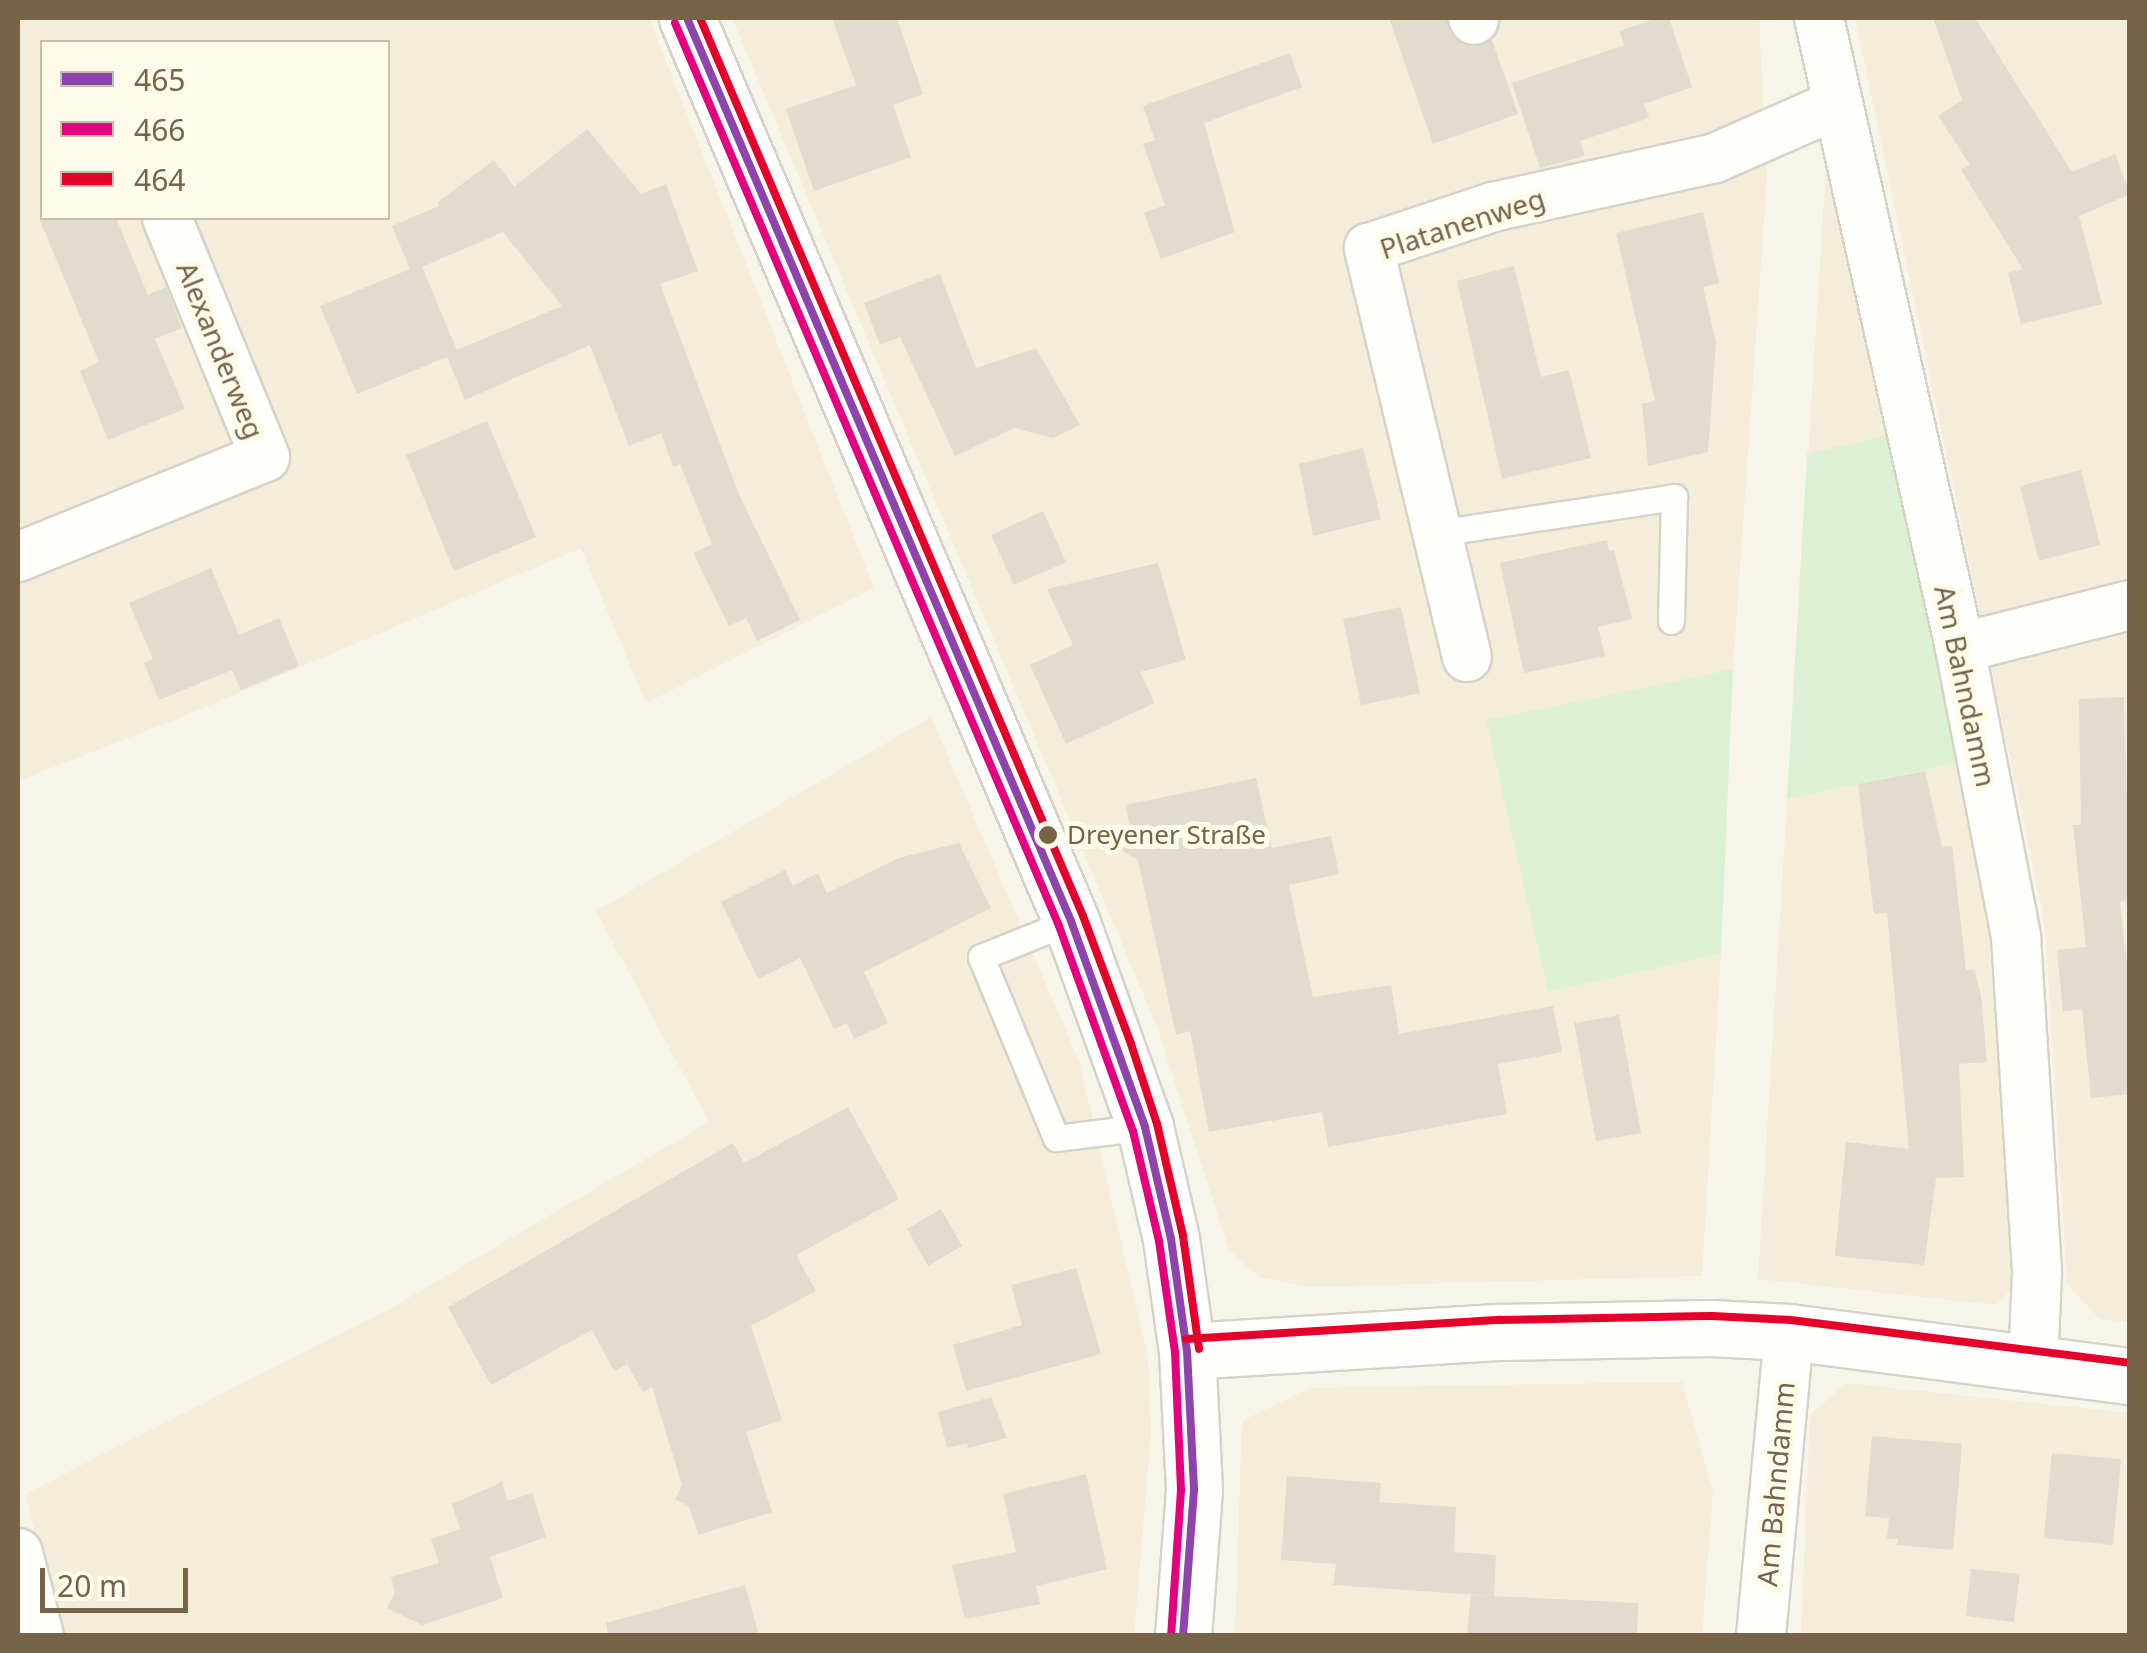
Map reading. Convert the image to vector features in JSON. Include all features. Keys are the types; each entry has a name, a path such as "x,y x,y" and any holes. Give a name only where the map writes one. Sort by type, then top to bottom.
{"street":[{"path":"687,18 1071,920 1145,1128 1171,1239 1187,1351 1194,1490 1183,1636"},
{"name":"Am Bahndamm","path":"1819,18 1960,648 2016,937 2037,1273 2033,1364"},
{"name":"Platanenweg","path":"1466,657 1368,248 1494,207 1715,158 1836,104"},
{"name":"Alexanderweg","path":"18,557 265,457 168,220"},
{"path":"1960,648 2130,606"},
{"path":"1187,1351 1500,1332 1711,1328 1788,1332 2130,1376"},
{"name":"Am Bahndamm","path":"1761,1636 1788,1332"},
{"path":"18,1553 39,1636"}],"lane":[{"path":"1437,533 1674,497 1671,620"},
{"path":"1071,920 981,957 1056,1138 1145,1128"}],"shaded area":[{"path":"18,18 649,18 874,588 646,703 581,548 184,716 18,781"},
{"path":"732,18 1759,18 1767,177 1733,669 1487,720 1548,992 1721,954 1702,1276 1310,1287 1259,1277 1229,1250 1157,1027"},
{"path":"1855,18 2129,18 2129,1322 2100,1319 2067,1284 2045,924"},
{"path":"1826,165 2001,940 2021,1280 1996,1305 1758,1279"},
{"path":"931,717 1079,1061 1148,1358 1151,1432 1134,1635 61,1635 25,1494 393,1307 709,1122 596,911"},
{"path":"1682,1382 1713,1492 1702,1635 1235,1636 1242,1421 1309,1388"},
{"path":"1846,1383 2129,1413 2129,1635 1801,1636 1810,1415"}],"green space":[{"path":"1887,435 1961,762 1787,799 1807,454"},
{"path":"1733,669 1721,954 1548,992 1486,720"}],"building":[{"path":"832,18 897,18 923,94 893,105 911,157 814,191 786,109 856,85"},
{"path":"1389,18 1446,18 1450,33 1471,47 1492,40 1518,114 1433,144"},
{"path":"1657,18 1669,18 1692,87 1644,104 1649,118 1580,141 1585,156 1540,168 1512,83 1624,45 1619,31"},
{"path":"1933,18 1975,18 2072,172 2115,154 2130,194 2079,216 2102,304 2021,324 2008,273 2023,269 1961,170 1970,165 1938,116 1962,100"},
{"path":"1290,53 1302,87 1204,123 1235,232 1161,259 1144,213 1165,205 1143,144 1155,140 1143,106"},
{"path":"587,129 641,194 666,184 698,271 660,284 738,492 800,620 757,641 746,618 729,626 693,553 712,544 680,464 673,467 661,433 629,446 590,345 465,400 447,357 357,394 320,306 410,269 392,226 439,206 438,202 494,160 514,187","holes":["503,232 562,306 457,350 422,267"]},
{"path":"1703,212 1719,283 1703,287 1716,342 1708,452 1648,466 1642,404 1655,401 1616,233"},
{"path":"39,218 117,220 148,295 166,287 182,328 155,339 185,409 108,440 80,371 99,362"},
{"path":"1514,266 1541,377 1569,370 1591,458 1502,479 1457,281"},
{"path":"940,274 976,368 1036,348 1080,425 1053,438 1014,428 955,456 900,337 880,345 864,303"},
{"path":"487,421 536,537 454,571 406,455"},
{"path":"1363,448 1381,519 1313,536 1299,464"},
{"path":"2081,470 2100,545 2039,561 2020,486"},
{"path":"1043,511 1066,562 1014,585 991,535"},
{"path":"1607,540 1609,551 1614,550 1632,619 1598,627 1605,656 1524,673 1500,563"},
{"path":"1158,563 1186,660 1140,672 1155,703 1066,744 1030,665 1073,645 1047,589"},
{"path":"211,568 239,635 279,618 299,666 241,690 232,670 159,700 144,663 153,659 129,603"},
{"path":"1401,607 1420,693 1361,705 1343,619"},
{"path":"2124,697 2130,901 2120,902 2130,990 2130,1094 2091,1098 2082,1009 2063,1011 2057,950 2086,947 2073,825 2081,825 2079,699"},
{"path":"1925,771 1942,847 1952,846 1966,970 1975,970 1981,996 1987,1062 1959,1064 1964,1177 1936,1178 1924,1265 1835,1256 1846,1142 1909,1149 1887,913 1874,914 1858,784"},
{"path":"1256,778 1272,848 1331,836 1339,874 1289,885 1313,997 1391,985 1399,1034 1553,1006 1562,1052 1498,1064 1507,1114 1328,1147 1322,1112 1209,1132 1190,1031 1176,1035 1138,860 1122,851 1132,835 1125,805"},
{"path":"959,843 991,908 864,972 888,1023 854,1039 847,1023 834,1029 800,958 758,979 721,902 785,870 793,886 818,873 827,893 899,858"},
{"path":"1619,1015 1641,1133 1596,1141 1574,1023"},
{"path":"848,1107 899,1199 796,1255 816,1291 751,1326 782,1420 746,1432 772,1512 698,1535 689,1506 675,1499 682,1485 652,1387 643,1392 627,1364 614,1371 592,1330 491,1385 448,1307 733,1143 744,1163"},
{"path":"941,1209 962,1246 928,1266 907,1229"},
{"path":"1076,1268 1101,1354 966,1391 953,1345 1022,1325 1011,1285"},
{"path":"991,1397 1007,1438 968,1448 967,1443 947,1448 938,1412"},
{"path":"1872,1436 1962,1444 1953,1550 1896,1545 1898,1539 1887,1538 1889,1518 1865,1516"},
{"path":"2052,1453 2121,1459 2113,1545 2044,1538"},
{"path":"1086,1474 1107,1569 1036,1586 1040,1604 965,1619 952,1565 1016,1552 1003,1494"},
{"path":"1287,1476 1381,1483 1379,1502 1456,1507 1454,1552 1496,1555 1494,1596 1333,1585 1336,1564 1281,1560"},
{"path":"502,1482 508,1501 532,1493 546,1537 490,1557 503,1598 422,1625 387,1608 395,1592 391,1577 439,1563 431,1539 460,1529 452,1504"},
{"path":"1971,1569 2020,1574 2014,1622 1966,1616"},
{"path":"745,1585 759,1636 608,1636 606,1623"},
{"path":"1471,1595 1638,1603 1637,1636 1467,1636"}],"transit line":[{"name":"465","path":"687,18 1071,921 1145,1127 1171,1239 1187,1351 1194,1490 1183,1636"},
{"name":"464","path":"700,18 1083,916 1131,1044 1157,1124 1183,1236 1199,1349"},
{"name":"466","path":"675,23 1059,926 1133,1131 1159,1241 1175,1352 1181,1490 1171,1635"},
{"name":"464","path":"1186,1339 1500,1320 1712,1316 1791,1320 2130,1363"}],"place":[{"name":"Dreyener Straße","path":"1048,835"}]}
